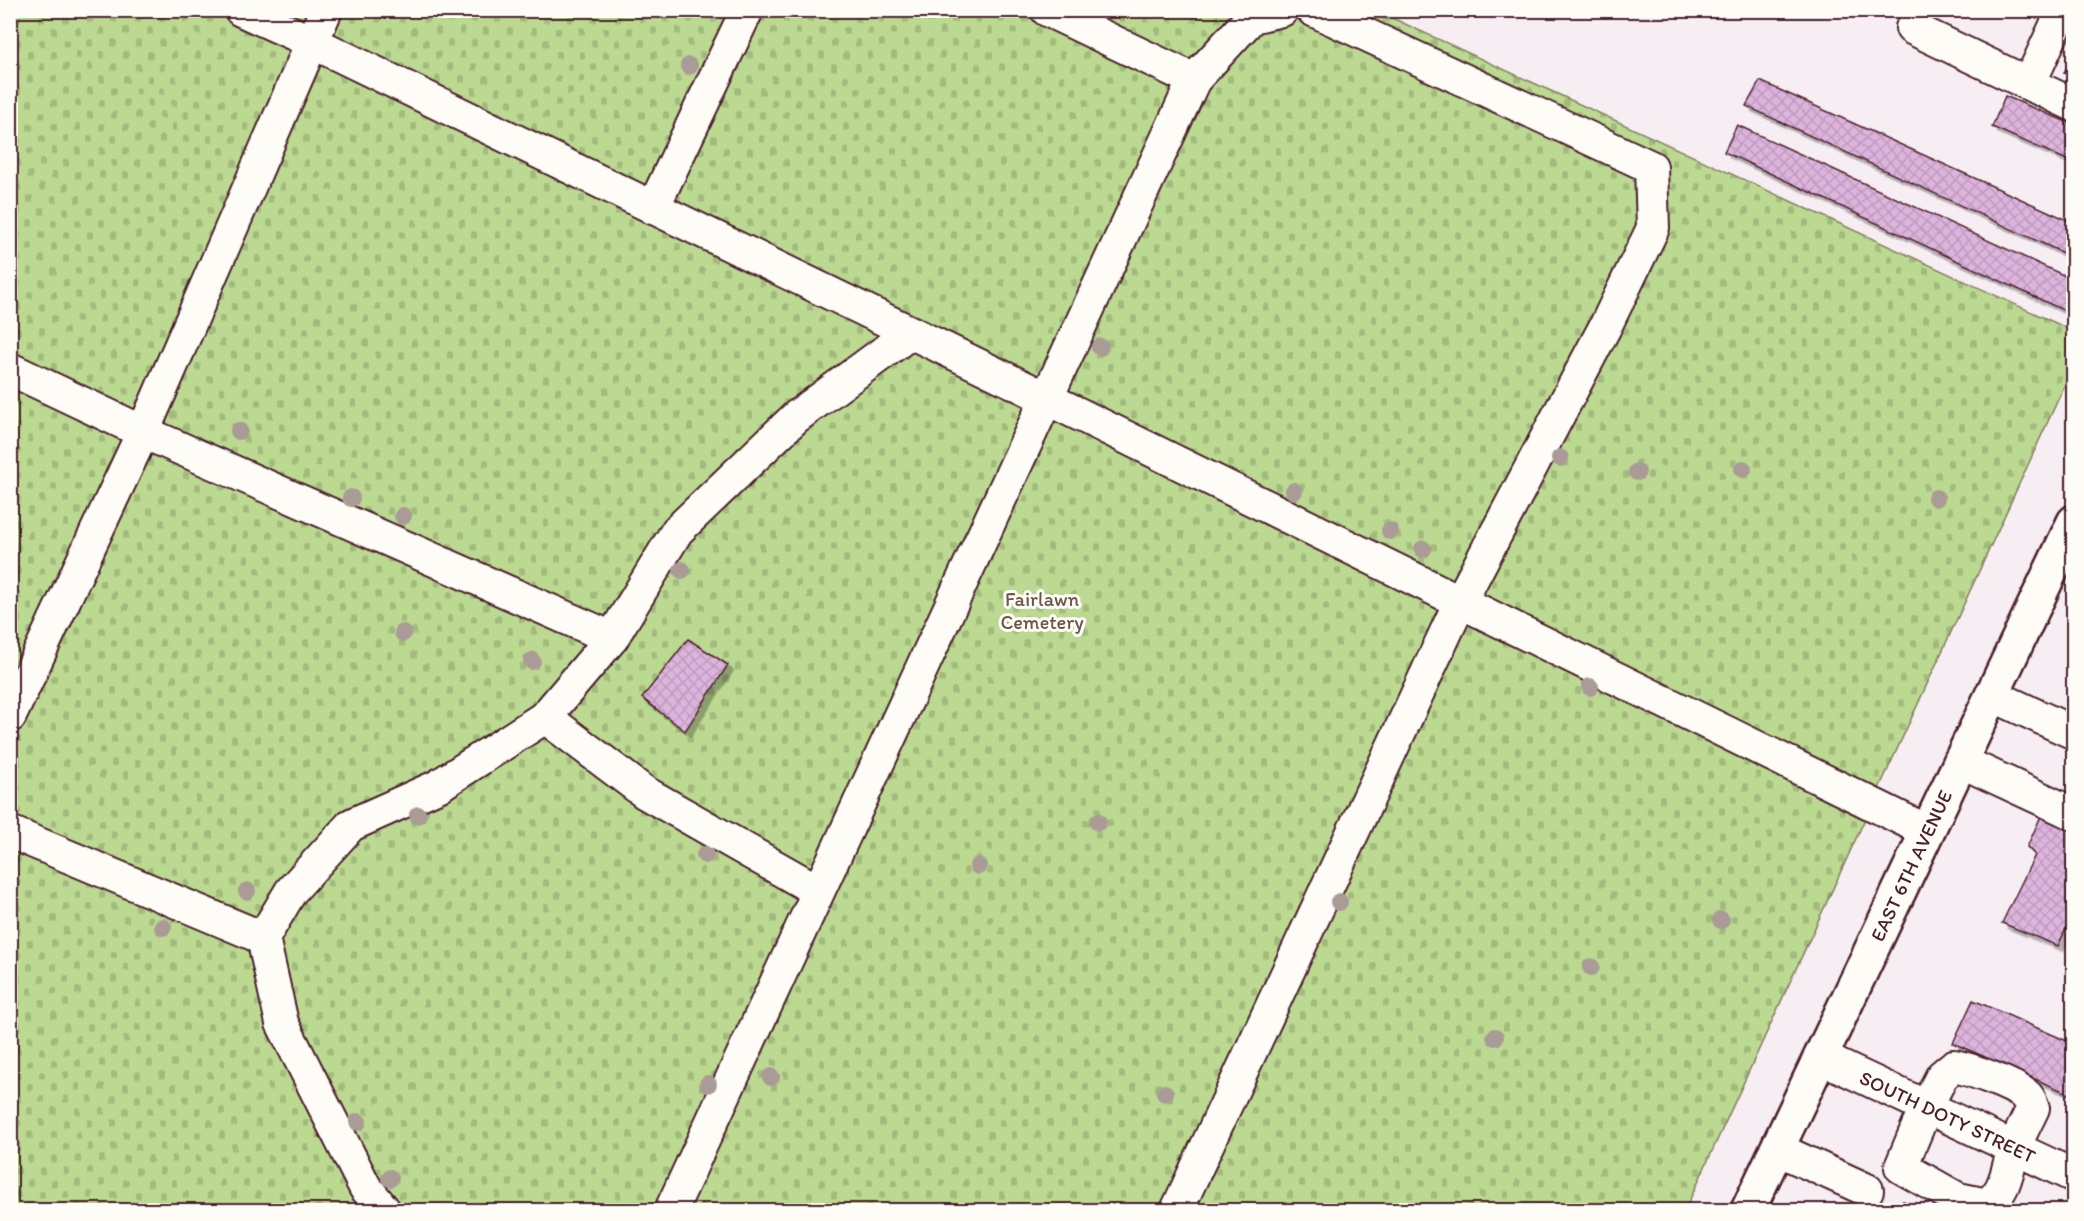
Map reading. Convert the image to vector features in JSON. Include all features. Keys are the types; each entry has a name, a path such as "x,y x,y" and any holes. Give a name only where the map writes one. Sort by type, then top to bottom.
{"main road":[{"name":"EAST 6TH AVENUE","path":"1748,1210 2073,522"}],"street":[{"path":"241,10 312,42 1046,398 1927,831"},
{"path":"10,716 142,432 326,10"},
{"path":"653,208 747,10"},
{"path":"1047,10 1194,80"},
{"path":"671,1210 1194,80 1252,17 1282,10"},
{"path":"1177,1210 1460,602 1605,327 1653,228 1650,168 1313,10"},
{"path":"2029,84 2064,10"},
{"path":"1912,28 2073,105"},
{"path":"384,1210 365,1187 282,1023 263,938 291,891 351,825 438,786 545,717 612,638 677,531 796,417 910,333"},
{"path":"10,369 142,432 612,638"},
{"path":"1992,695 2073,733"},
{"path":"545,717 644,792 818,891"},
{"path":"1960,761 2073,814"},
{"path":"10,832 263,938"},
{"name":"SOUTH DOTY STREET","path":"1820,1057 2014,1148 2072,1172"},
{"path":"1777,1149 1862,1200 1878,1178 1901,1167 1926,1107 1942,1076 1954,1066 1969,1069 2028,1097 2033,1108 2014,1148 2004,1185 1998,1197 1988,1205 1958,1199 1901,1167"}],"green space":[{"name":"Fairlawn Cemetery","path":"10,11 1377,11 2073,331 2073,367 1685,1210 11,1210"}],"building":[{"path":"2074,52 2074,77 2064,73"},
{"path":"1760,81 2074,223 2074,258 1746,106"},
{"path":"2005,96 2074,125 2074,163 1992,127"},
{"path":"1737,125 2074,280 2074,290 2065,311 1724,152"},
{"path":"688,639 728,665 685,731 642,698"},
{"path":"2042,814 2074,829 2074,911 2058,946 2002,923 2035,855 2027,847"},
{"path":"1973,1000 2074,1044 2074,1096 1953,1043"},
{"path":"1903,1201 1925,1210 1898,1210"}]}
